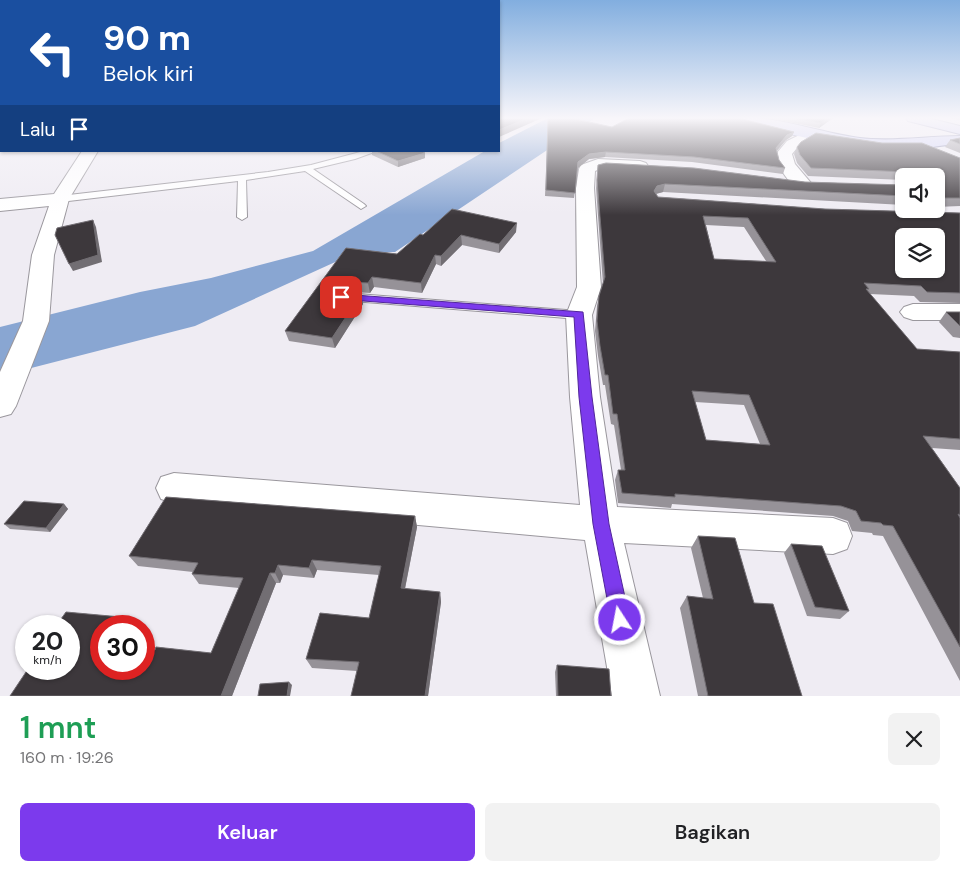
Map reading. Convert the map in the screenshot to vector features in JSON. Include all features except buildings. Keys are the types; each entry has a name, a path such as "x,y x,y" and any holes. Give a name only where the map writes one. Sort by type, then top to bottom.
{"street":[{"path":"785,150 783,157 785,164 802,182"},
{"path":"935,150 944,154"},
{"path":"0,406 36,321 43,256 60,199 89,152"},
{"path":"636,696 601,524 585,397 579,315 589,287 587,169 598,164 656,167"},
{"path":"777,180 820,183"},
{"path":"0,205 60,199"},
{"path":"913,312 960,312"},
{"path":"174,488 601,524 834,536"}],"lane":[{"path":"60,199 242,178 306,168 350,159 370,152"},
{"path":"306,168 362,206"},
{"path":"242,178 242,216"},
{"path":"341,297 579,315"}],"water":[{"path":"547,150 395,252 355,253 195,326 0,376 0,327 140,292 211,278 313,251 483,152"}],"route":[{"path":"341,297 579,315 585,397 601,524 620,620"}]}
